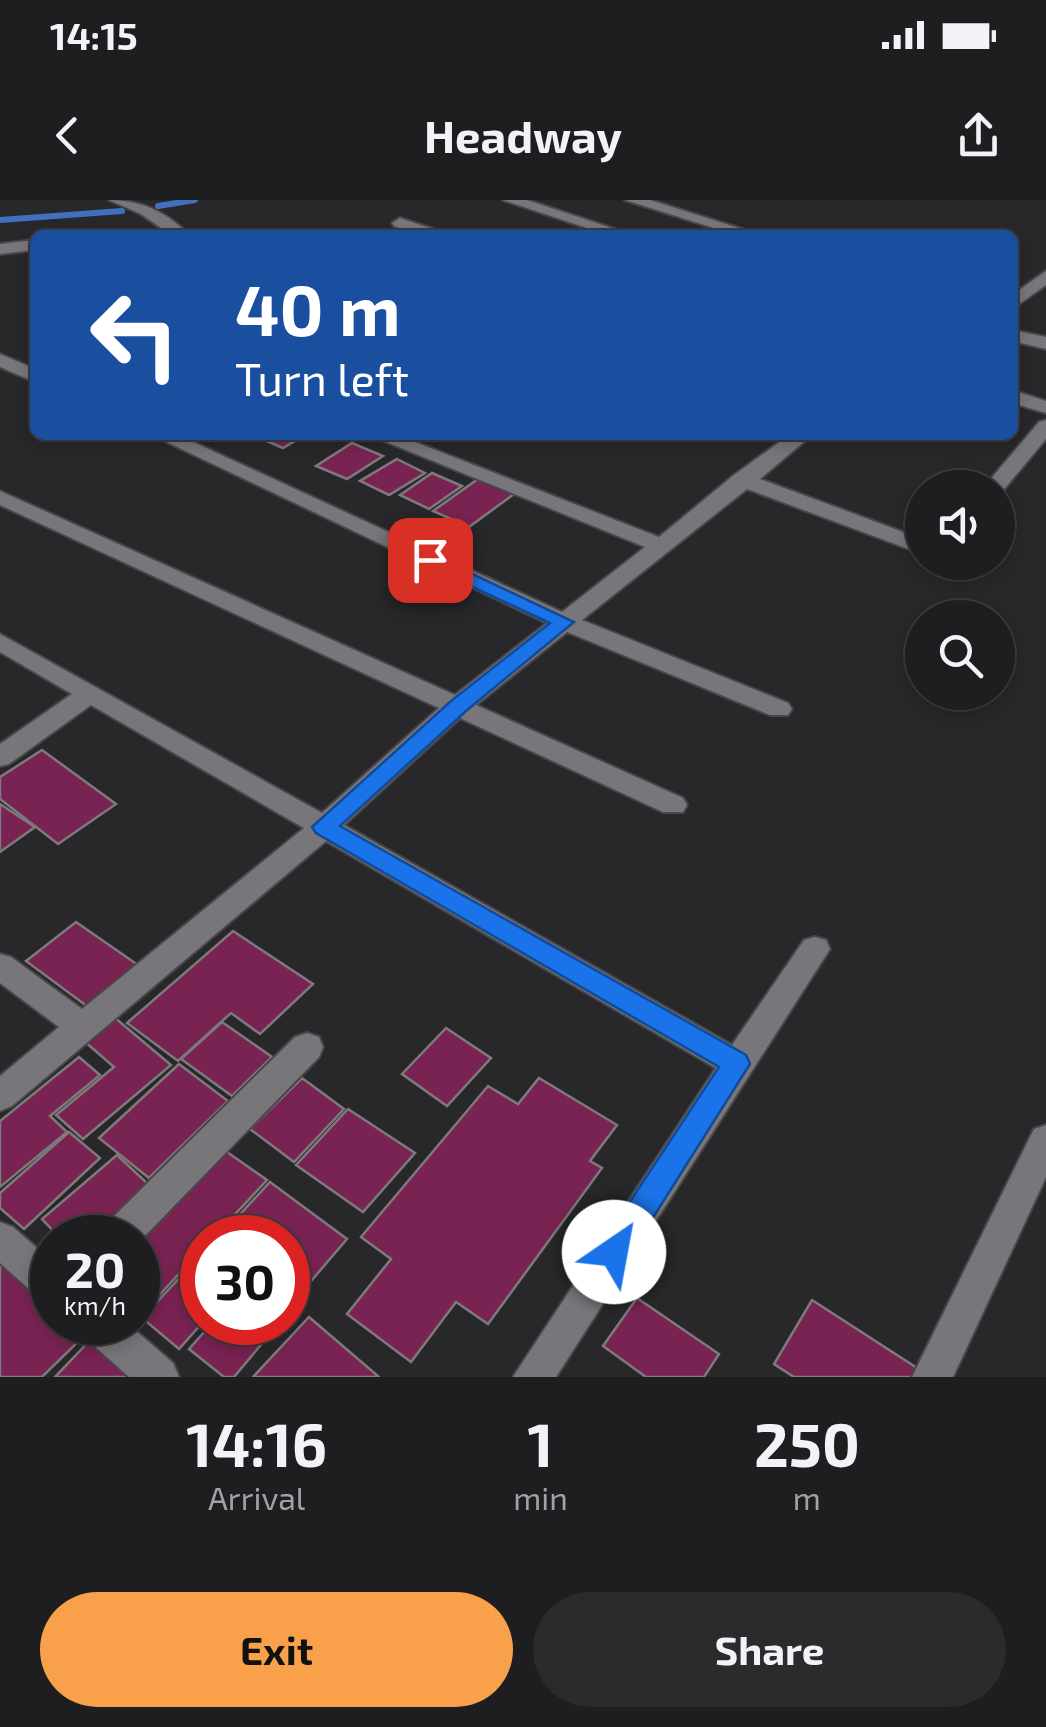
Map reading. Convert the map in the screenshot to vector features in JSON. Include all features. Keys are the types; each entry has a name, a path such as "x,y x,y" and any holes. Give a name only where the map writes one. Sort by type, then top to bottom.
{"street":[{"path":"117,200 181,230"},
{"path":"511,200 609,230"},
{"path":"633,200 736,230"},
{"path":"400,223 421,230"},
{"path":"0,249 30,246"},
{"path":"1018,299 1046,276"},
{"path":"1018,336 1046,343"},
{"path":"0,360 30,374"},
{"path":"1018,398 1046,407"},
{"path":"1008,470 1046,426"},
{"path":"173,440 564,622 779,709"},
{"path":"391,440 660,544"},
{"path":"0,1096 324,827 458,706 741,480 784,440"},
{"path":"741,480 905,541"},
{"path":"0,498 672,805"},
{"path":"0,642 737,1064"},
{"path":"0,757 88,695"},
{"path":"533,1377 815,949"},
{"path":"0,966 82,1028"},
{"path":"140,1215 308,1047"},
{"path":"932,1377 1046,1140"},
{"path":"0,1239 30,1266"},
{"path":"123,1345 160,1377"}],"building":[{"path":"264,440 297,440 283,448"},
{"path":"352,443 383,456 347,479 316,466"},
{"path":"397,459 425,473 389,495 360,481"},
{"path":"432,473 462,486 429,509 400,495"},
{"path":"478,479 514,494 469,527 433,511"},
{"path":"42,750 116,804 58,844 0,799 0,777"},
{"path":"0,804 35,827 0,852"},
{"path":"76,922 138,965 88,1007 26,961"},
{"path":"233,931 313,984 260,1034 231,1013 178,1061 127,1023"},
{"path":"114,1017 171,1065 83,1139 56,1115 114,1067 84,1041"},
{"path":"222,1022 272,1057 232,1096 181,1059"},
{"path":"446,1028 491,1058 447,1106 402,1074"},
{"path":"79,1057 100,1075 50,1116 67,1132 0,1187 0,1121"},
{"path":"179,1064 228,1101 149,1178 99,1138"},
{"path":"302,1078 344,1109 294,1162 250,1129"},
{"path":"539,1078 617,1125 590,1161 602,1168 488,1324 456,1302 411,1362 347,1314 391,1259 361,1237 488,1086 518,1104"},
{"path":"348,1109 415,1153 363,1212 296,1165"},
{"path":"69,1132 100,1158 39,1215 30,1215 30,1223 24,1229 0,1208 0,1193"},
{"path":"227,1152 267,1180 234,1215 180,1215 180,1273 160,1294 160,1221"},
{"path":"117,1155 149,1185 116,1215 47,1215"},
{"path":"270,1182 347,1239 310,1282 310,1215 239,1215"},
{"path":"0,1252 30,1281 30,1345 75,1345 42,1377 0,1377"},
{"path":"180,1277 183,1345 179,1349 160,1333 160,1299"},
{"path":"637,1298 719,1354 704,1377 646,1377 603,1346"},
{"path":"812,1300 917,1368 912,1377 794,1377 774,1364"},
{"path":"310,1318 379,1377 253,1377 283,1345 310,1345"},
{"path":"85,1345 107,1345 144,1377 55,1377"},
{"path":"193,1345 261,1345 234,1377 224,1377 189,1349"}],"waterway":[{"path":"158,206 195,200"},
{"path":"0,220 122,211"}],"route":[{"path":"430,560 564,622 458,706 324,827 737,1064 614,1252"}]}
